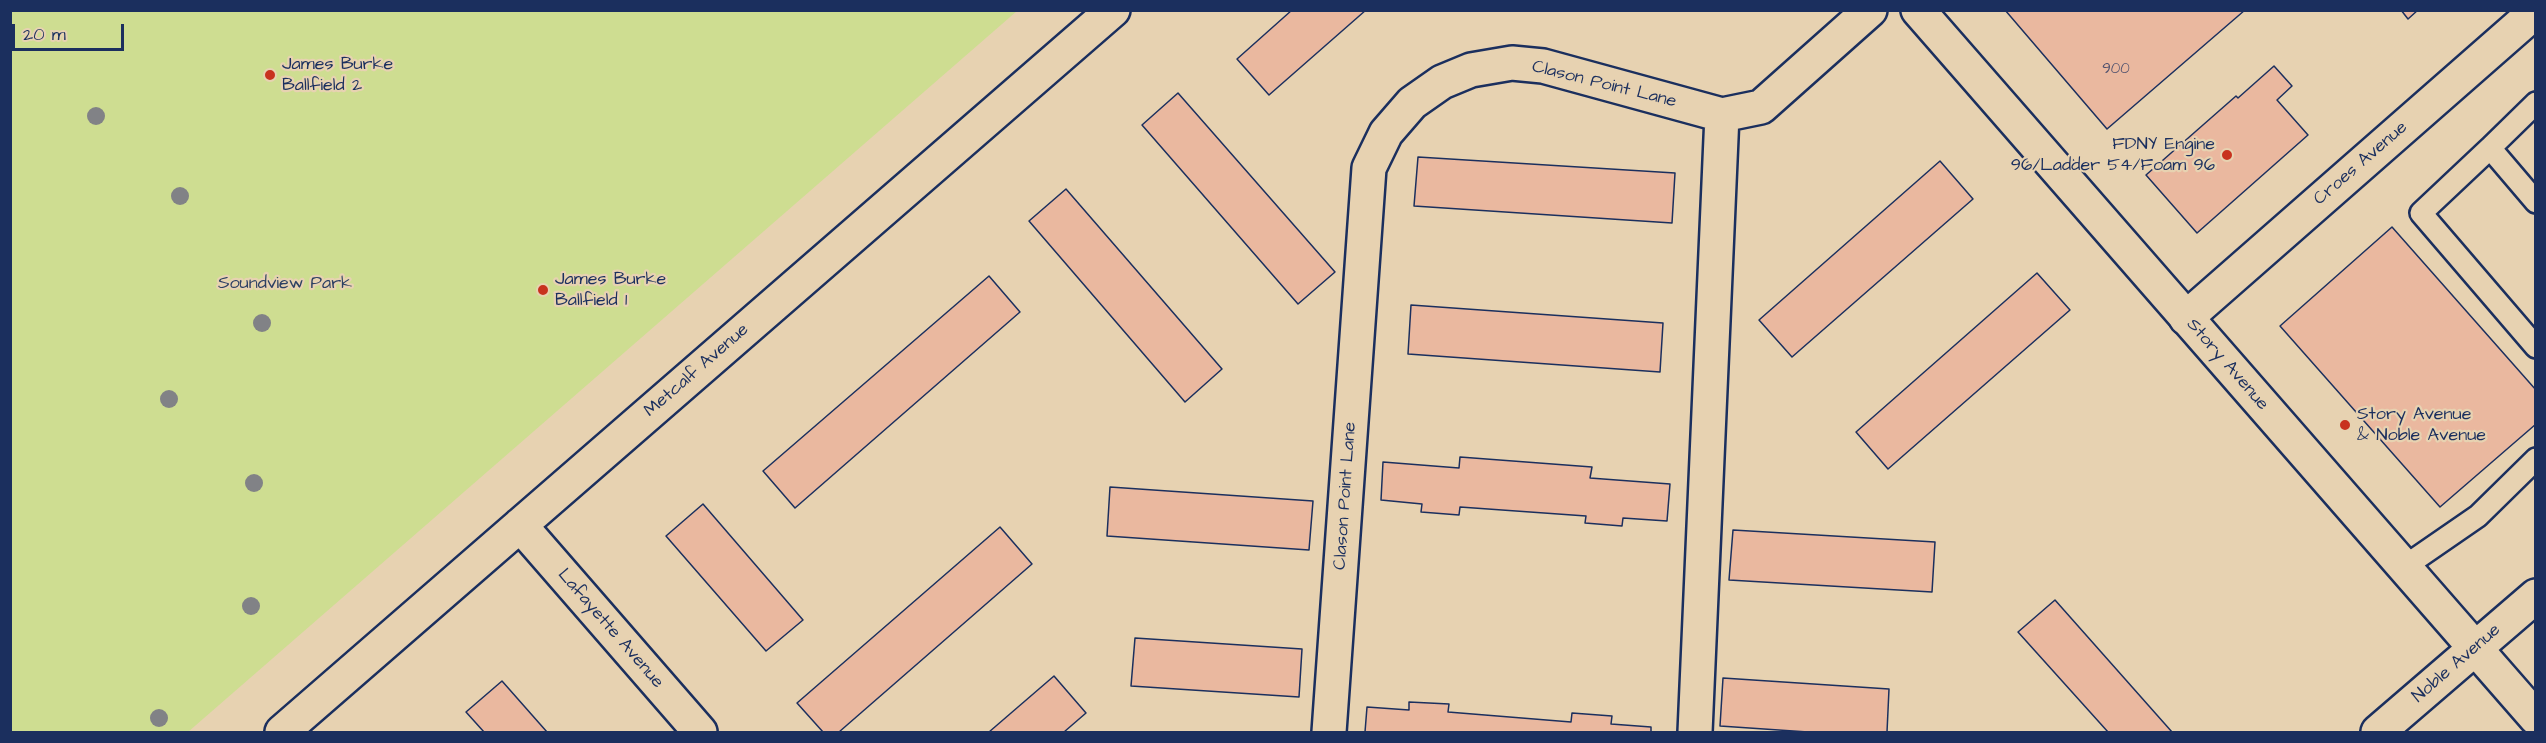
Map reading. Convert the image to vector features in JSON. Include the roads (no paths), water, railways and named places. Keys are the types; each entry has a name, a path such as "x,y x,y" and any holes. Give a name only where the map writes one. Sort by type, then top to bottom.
{"street":[{"name":"Metcalf Avenue","path":"282,732 1113,10"},
{"path":"1695,732 1722,115 1761,107 1870,10"},
{"name":"Story Avenue","path":"1918,10 2535,718"},
{"name":"Croes Avenue","path":"2186,318 2535,11"},
{"name":"Clason Point Lane","path":"1329,732 1369,168 1386,133 1412,103 1442,82 1471,70 1512,63 1554,69 1722,115"},
{"name":"Lafayette Avenue","path":"520,525 700,732"},
{"name":"Noble Avenue","path":"2378,732 2535,596"}],"lane":[{"path":"2535,103 2421,213 2535,347"},
{"path":"2490,148 2535,201"},
{"path":"2403,567 2478,516 2535,459"}],"place":[{"name":"James Burke Ballfield 2","path":"270,75"},
{"name":"FDNY Engine 96/Ladder 54/Foam 96","path":"2227,155"},
{"name":"James Burke Ballfield 1","path":"543,290"},
{"name":"Story Avenue & Noble Avenue","path":"2345,425"}],"park label":[{"name":"Soundview Park","path":"285,284"}]}
